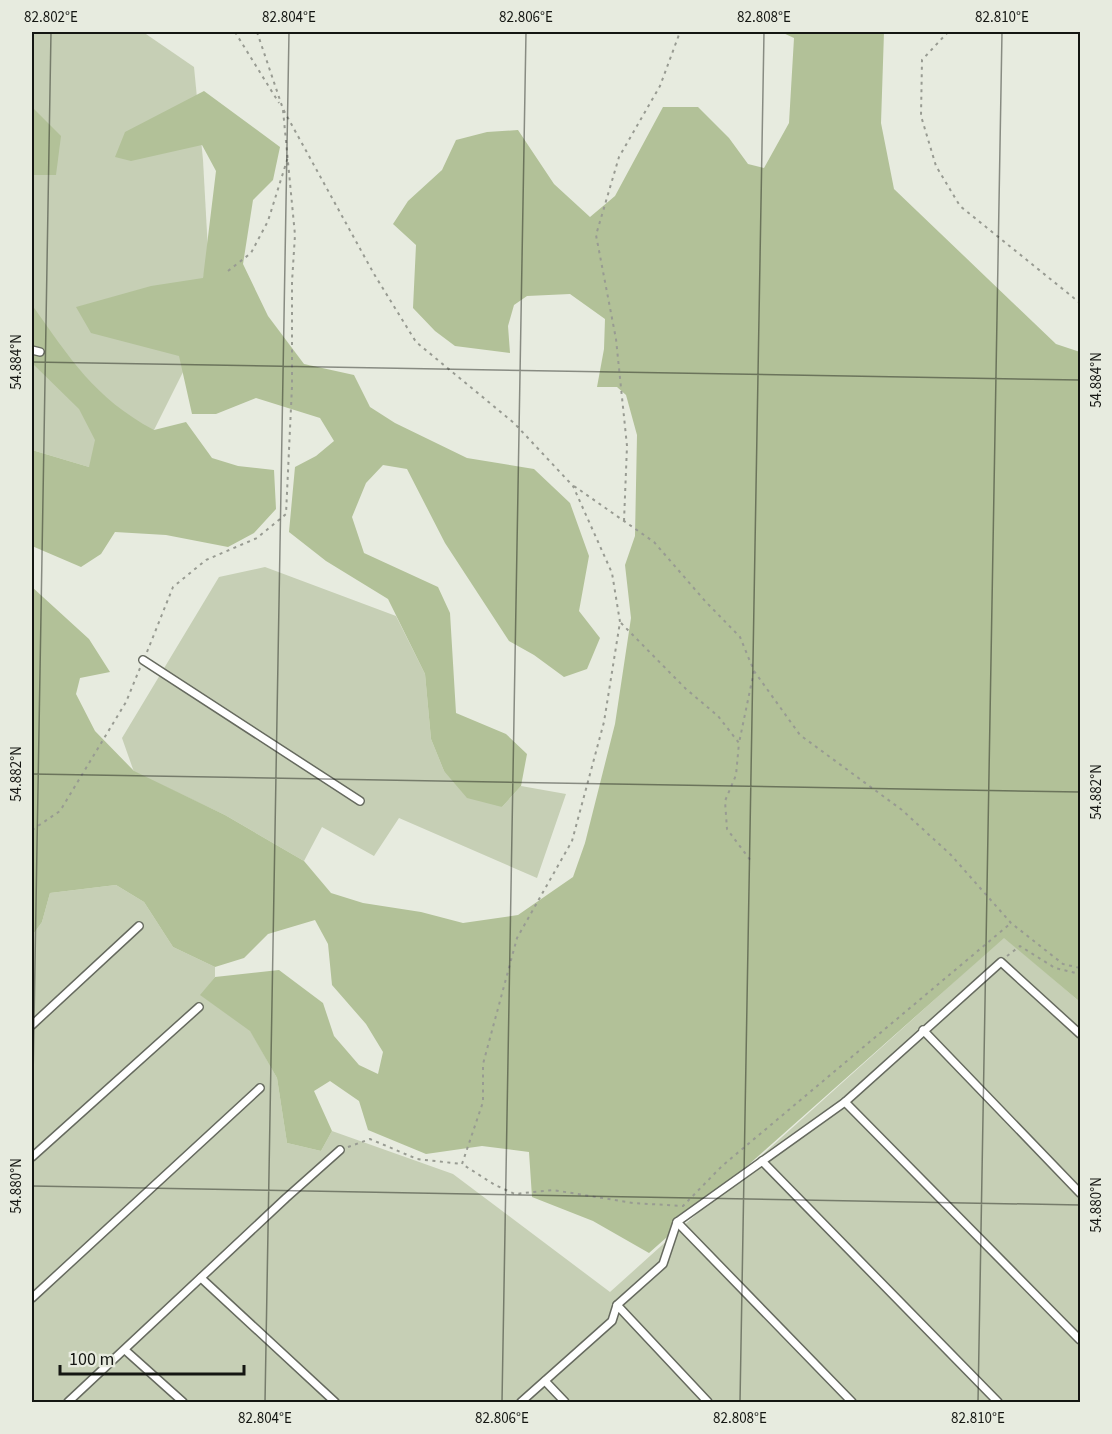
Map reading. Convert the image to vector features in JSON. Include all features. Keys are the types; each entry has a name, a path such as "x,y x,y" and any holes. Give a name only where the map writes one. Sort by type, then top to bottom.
{"lane":[{"path":"32,350 40,352"},
{"path":"143,660 360,801"},
{"path":"32,1025 140,926"},
{"path":"520,1402 612,1321 617,1305 663,1264 677,1222 845,1102 1000,962 1080,1034"},
{"path":"32,1158 199,1008"},
{"path":"923,1030 1080,1193"},
{"path":"32,1299 260,1088"},
{"path":"845,1102 1080,1340"},
{"path":"68,1402 340,1150"},
{"path":"762,1161 998,1402"},
{"path":"677,1222 852,1402"},
{"path":"201,1278 335,1402"},
{"path":"617,1305 708,1402"},
{"path":"125,1350 183,1402"},
{"path":"546,1381 565,1402"}],"path":[{"path":"235,32 283,109 374,274 416,342 514,423 573,486 654,542 740,637 754,671 800,735 902,810 951,855 1011,923 1063,964 1080,968"},
{"path":"32,830 60,811 126,702 173,587 206,560 257,538 286,514 292,386 292,282 295,235 283,109 257,32"},
{"path":"624,521 627,446 616,339 596,234 619,157 660,86 680,32"},
{"path":"948,32 922,60 921,117 936,166 960,206 1080,303"},
{"path":"228,271 251,253 268,221 289,154"},
{"path":"462,1164 483,1102 483,1064 518,938 572,841 604,722 620,622 612,573 573,486"},
{"path":"620,622 686,689 718,716 739,743"},
{"path":"751,861 727,829 724,801 736,775 739,743 754,671"},
{"path":"340,1150 370,1139 417,1159 462,1164 495,1185 515,1194 553,1190 633,1203 683,1206 722,1166 1011,923"},
{"path":"1000,962 1020,946 1055,968 1080,974"}],"green space":[{"path":"32,32 143,32 194,67 203,160 208,251 189,360 154,430 89,467 32,450"},
{"path":"781,32 884,32 881,123 894,189 1056,344 1080,352 1080,1002 1004,938 649,1253 593,1221 532,1197 529,1152 482,1146 426,1154 368,1130 359,1101 330,1081 314,1091 332,1131 321,1151 287,1143 277,1078 250,1031 200,995 215,977 279,970 323,1003 334,1036 359,1065 378,1074 383,1052 366,1024 332,985 328,944 315,920 268,934 244,958 215,967 173,947 144,902 116,885 50,893 42,922 32,936 32,587 89,639 110,672 80,678 76,694 95,731 134,771 225,815 304,861 331,893 363,903 421,912 463,923 518,915 573,877 585,843 615,724 631,618 625,565 635,536 637,435 626,395 617,387 597,387 604,349 605,319 570,294 527,296 514,305 508,326 510,353 455,346 435,331 413,308 416,245 393,224 408,201 442,170 456,140 487,132 518,130 554,184 590,217 615,196 663,107 698,107 729,138 748,164 764,168 789,123 794,38"},
{"path":"204,91 280,147 273,180 253,200 243,264 268,316 304,364 354,375 370,407 395,423 467,458 534,469 570,503 589,556 579,611 600,638 587,669 564,677 534,655 509,641 445,543 407,469 383,465 366,483 352,517 364,553 438,587 450,613 456,713 506,734 527,754 521,786 502,807 467,798 444,771 431,739 425,674 388,599 326,561 289,532 295,467 316,456 334,441 320,418 256,398 216,414 192,414 179,356 91,333 76,307 151,286 203,278 216,171 202,145 131,161 115,157 125,132"},
{"path":"32,107 61,136 56,175 32,175"},
{"path":"32,305 85,375 99,390 133,418 154,430 186,422 212,458 238,466 274,470 276,509 254,533 228,547 166,535 115,532 101,554 81,567 32,546 32,450 89,467 95,440 79,409 32,363"},
{"path":"265,567 396,616 425,674 431,739 444,771 502,807 521,786 566,794 537,878 399,818 374,856 322,827 304,861 225,815 134,772 122,738 219,577"},
{"path":"116,885 144,902 173,947 215,967 215,977 201,995 250,1030 277,1078 287,1143 321,1151 332,1131 453,1174 610,1292 1004,937 1080,1002 1080,1402 32,1402 32,936 42,922 50,893"}]}
